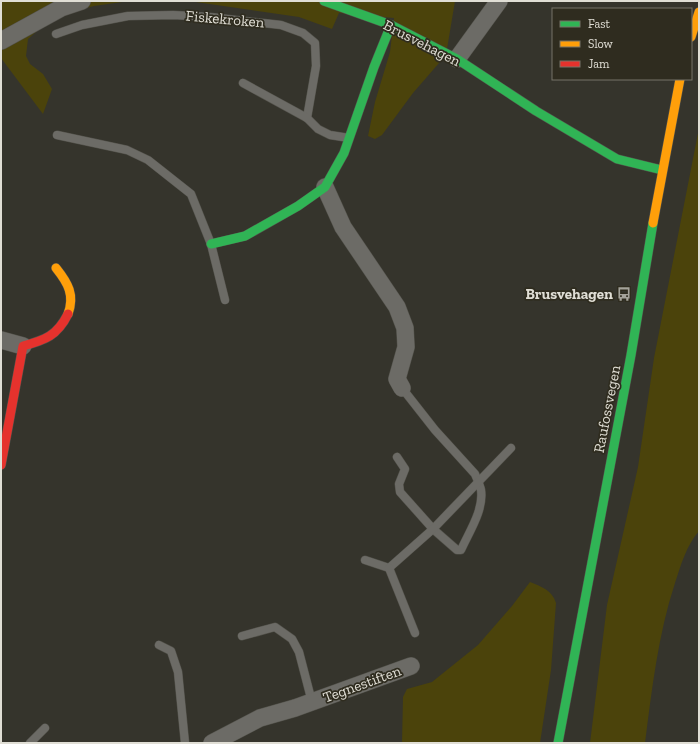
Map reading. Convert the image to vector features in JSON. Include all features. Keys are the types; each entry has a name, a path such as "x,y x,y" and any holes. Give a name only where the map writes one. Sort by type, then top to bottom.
{"street":[{"path":"1,40 61,8 82,1"},
{"name":"Brusvehagen","path":"324,1 391,25 457,60 600,150 617,159 662,170"},
{"path":"457,60 499,1"},
{"path":"692,35 698,21 699,12"},
{"path":"211,244 245,236 298,206 325,187 344,153 391,25"},
{"name":"Raufossvegen","path":"558,743 628,371 662,170 680,80"},
{"path":"325,187 343,227 397,307 405,328 406,348 397,379 402,388"},
{"path":"1,340 23,346 46,340 63,326 71,310 71,295 67,280 56,268"},
{"path":"1,465 23,346"},
{"name":"Tegnestiften","path":"212,743 234,738 260,718 312,702 411,666"}],"lane":[{"name":"Fiskekroken","path":"56,34 82,24 144,14 210,17 282,25 303,33 315,43 316,72 307,118"},
{"path":"243,83 307,118 318,129 330,135 349,138"},
{"path":"56,135 127,150 148,160 191,194 211,244 225,300"},
{"path":"397,457 405,469 399,484 400,492 434,529 457,550 460,550 480,506 481,490 475,474 435,430 402,388"},
{"path":"389,568 434,529 511,448"},
{"path":"365,560 389,568 415,633"},
{"name":"Tegnestiften","path":"242,636 275,627 292,639 299,652 312,702"},
{"path":"159,644 171,651 178,672 185,743"},
{"path":"30,743 45,728"}],"shaded area":[{"path":"1,1 129,1 94,6 53,17 28,39 26,56 30,64 43,74 52,89 43,114 1,58"},
{"path":"189,1 455,1 446,55 413,93 382,135 375,139 368,136 375,102 390,52 394,18 339,13 332,29 299,17"},
{"path":"699,128 699,531 694,537 684,556 664,622 656,662 645,743 590,743 607,605 638,467 654,358"},
{"path":"530,582 549,592 556,603 551,670 540,743 402,743 403,697 407,689 432,682 478,645 512,606"}],"traffic: fast":[{"path":"324,1 391,25 457,59 536,111 617,159 662,170"},
{"path":"211,244 245,236 298,206 325,187 344,153 374,67 391,25"},
{"path":"558,743 631,355 653,223"}],"traffic: slow":[{"path":"692,34 699,12"},
{"path":"653,223 680,80"},
{"path":"56,268 67,284 69,290 71,301 68,314"}],"traffic: jam":[{"path":"1,465 23,346 38,342 50,336 55,332 68,314"}],"place":[{"name":"Brusvehagen","path":"624,294"}]}
